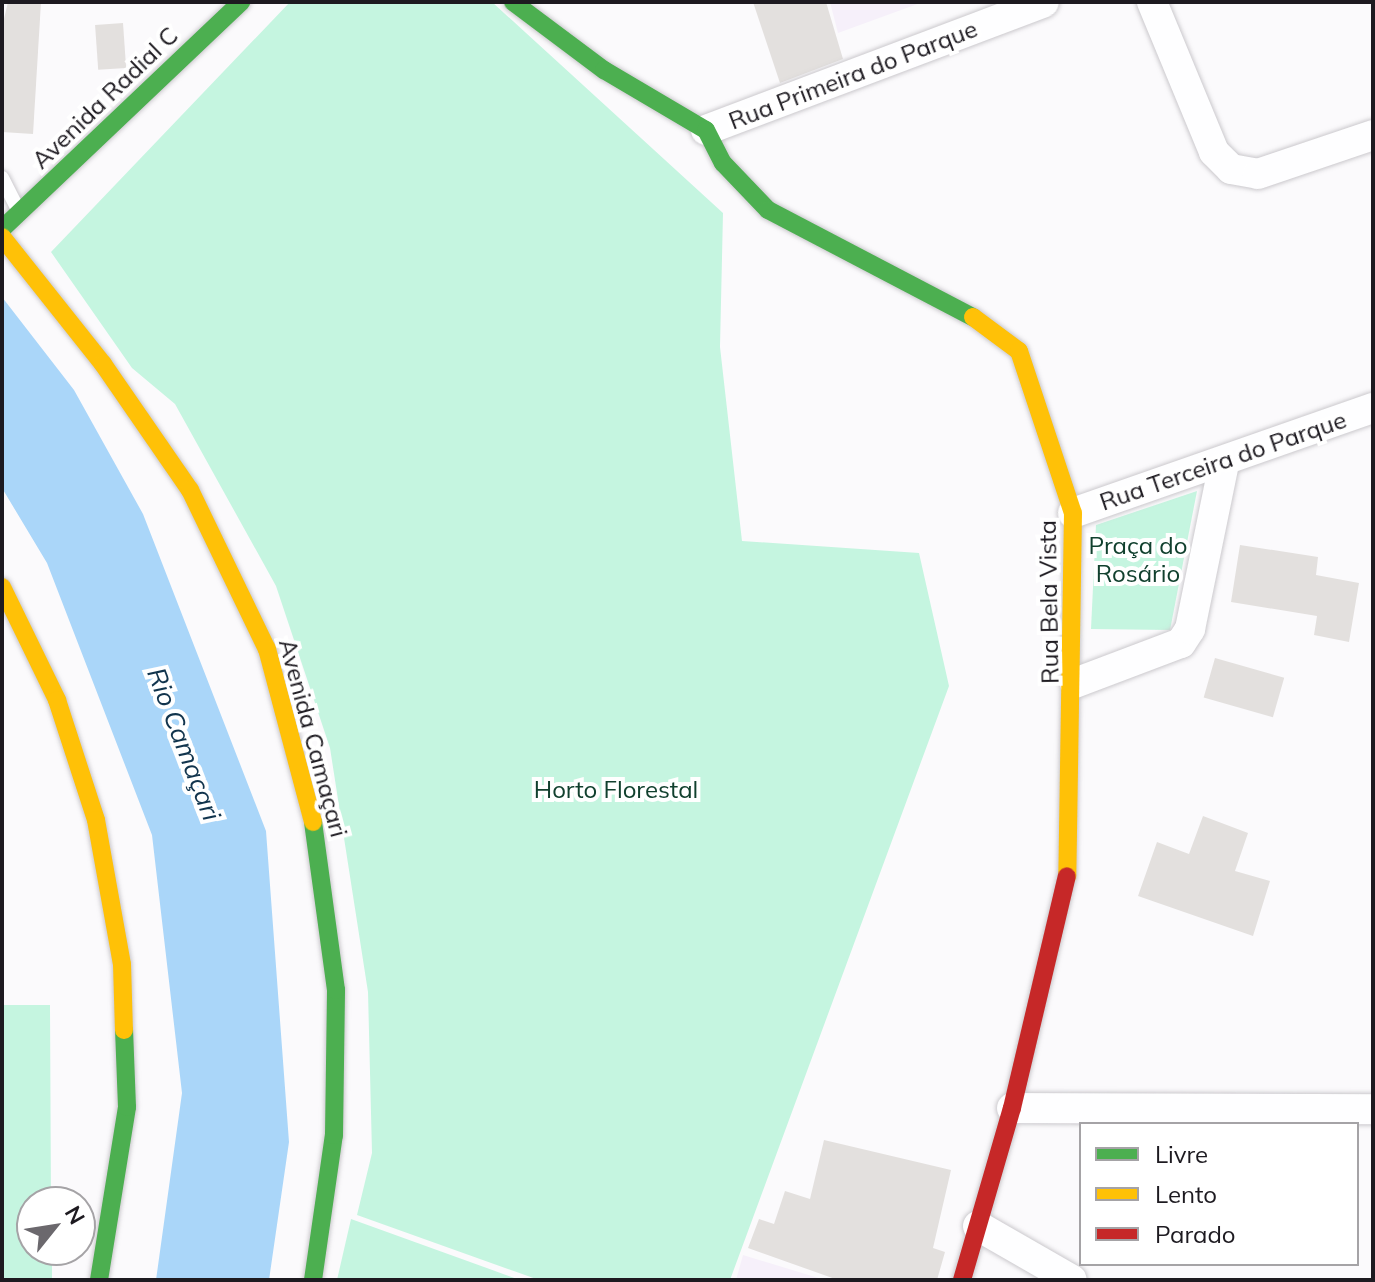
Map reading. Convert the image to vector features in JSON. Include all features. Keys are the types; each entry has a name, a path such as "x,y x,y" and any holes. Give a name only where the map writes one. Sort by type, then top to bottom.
{"street":[{"name":"Avenida Radial C","path":"2,229 241,2"},
{"path":"513,2 604,70 706,130"},
{"name":"Rua Primeira do Parque","path":"706,130 1044,2"},
{"path":"1152,2 1214,152 1231,169 1258,174 1373,135"},
{"name":"Rua Bela Vista","path":"706,130 723,163 768,210 999,330 1019,351 1073,513 1075,683 1070,862 1012,1108 962,1280"},
{"name":"Avenida Camaçari","path":"2,237 94,353 190,490 267,649 318,840 336,990 334,1135 313,1280"},
{"name":"Rua Terceira do Parque","path":"1073,513 1224,463 1373,408"},
{"path":"1075,683 1181,643 1190,629 1224,463"},
{"path":"2,587 57,700 96,820 122,964 127,1107 99,1280"},
{"path":"1012,1108 1373,1109"},
{"path":"978,1226 1072,1280"}],"lane":[{"path":"2,178 19,213"}],"shaded area":[{"path":"830,2 923,2 838,33"},
{"path":"743,1255 825,1280 736,1280"}],"green space":[{"name":"Horto Florestal","path":"290,2 492,2 723,213 720,347 742,541 919,553 949,686 730,1280 539,1280 357,1215 372,1153 368,992 330,748 276,586 175,404 132,368 51,252"},
{"name":"Praça do Rosário","path":"1197,491 1170,630 1091,629 1096,525"},
{"path":"2,1005 50,1005 51,1186 16,1186 16,1266 52,1266 52,1280 2,1280"},
{"path":"351,1219 520,1280 337,1280"}],"water":[{"name":"Rio Camaçari","path":"2,297 74,390 143,514 266,831 289,1142 269,1280 156,1280 182,1093 152,835 47,563 2,488"}],"building":[{"path":"8,2 41,2 33,134 2,132 2,27"},
{"path":"753,2 826,2 843,59 780,83"},
{"path":"123,23 126,68 98,70 95,25"},
{"path":"1240,545 1318,557 1316,575 1359,583 1349,642 1314,635 1317,616 1231,602"},
{"path":"1215,658 1284,678 1273,717 1204,697"},
{"path":"1203,816 1248,833 1235,871 1270,881 1253,936 1138,896 1157,842 1189,854"},
{"path":"824,1140 951,1170 933,1248 945,1252 937,1280 838,1280 748,1248 759,1219 774,1224 785,1191 810,1199"}],"traffic: fast":[{"path":"2,229 241,2"},
{"path":"513,2 604,70 706,130 723,163 768,210 973,317"},
{"path":"313,822 336,990 334,1135 313,1280"},
{"path":"99,1280 127,1107 124,1030"}],"traffic: slow":[{"path":"2,237 103,364 190,490 267,649 313,822"},
{"path":"973,317 1019,351 1073,513 1067,876"},
{"path":"2,587 57,700 96,820 122,964 124,1030"}],"traffic: jam":[{"path":"962,1280 1012,1108 1067,876"}]}
